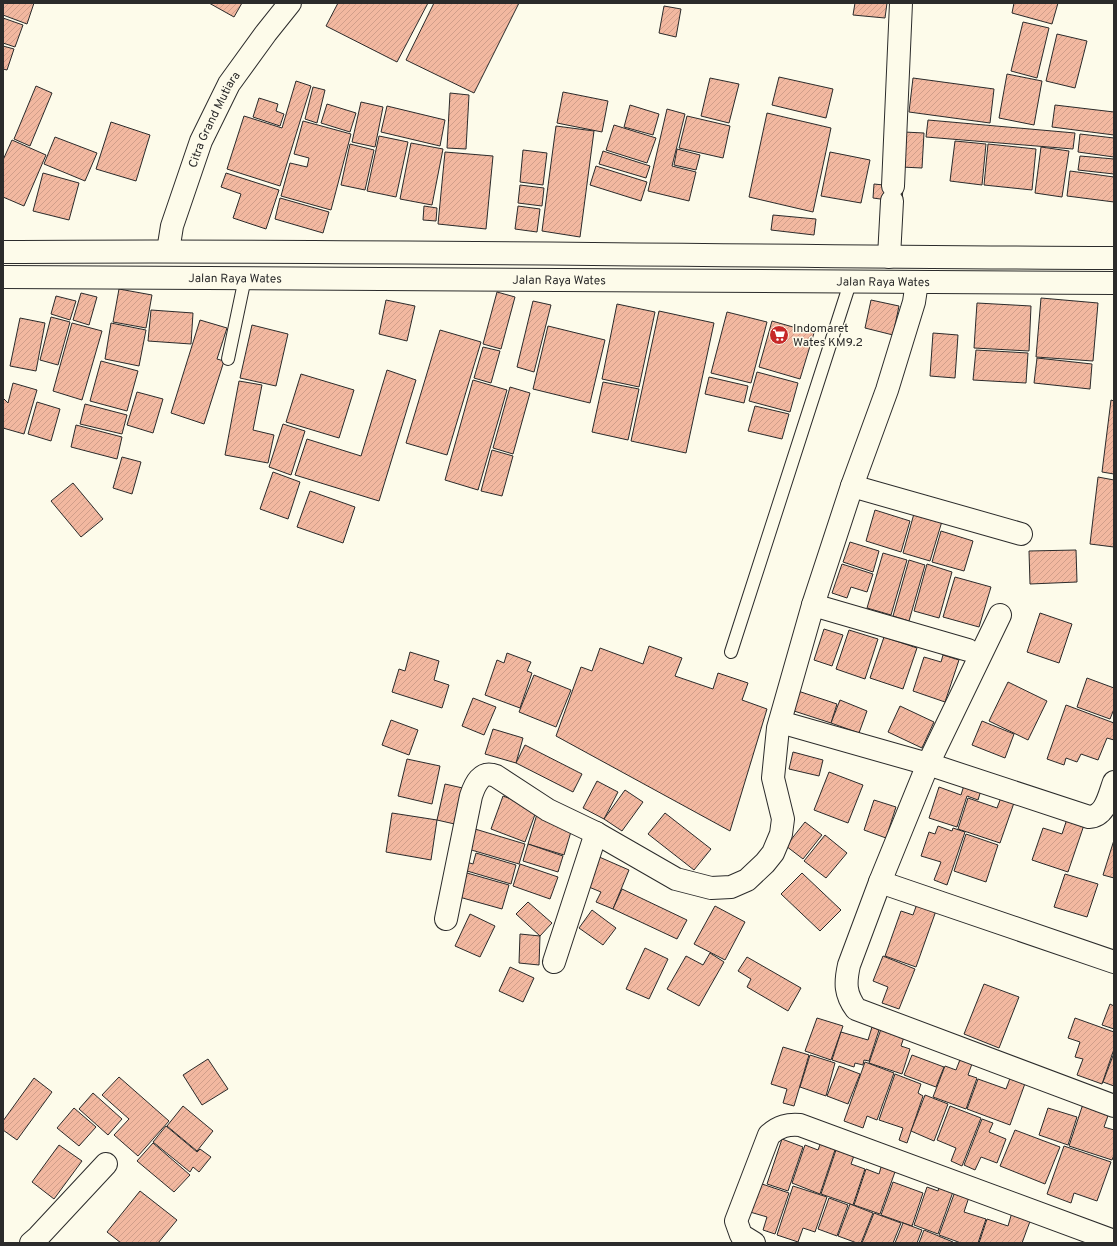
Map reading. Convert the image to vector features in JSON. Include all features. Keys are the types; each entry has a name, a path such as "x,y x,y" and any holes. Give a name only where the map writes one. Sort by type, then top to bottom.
{"main road":[{"name":"Citra Grand Mutiara","path":"168,251 172,226 201,141 229,84 290,3"},
{"path":"889,257 901,3"},
{"name":"Jalan Raya Wates","path":"3,252 168,251 1114,258"},
{"name":"Jalan Raya Wates","path":"3,277 1114,284"},
{"path":"446,919 471,796 479,779 491,774 548,810 596,833 676,879 688,883 710,888 731,887 747,880 765,863 772,853 780,834 783,819 773,778 778,728 813,605 852,486 887,390 914,302 917,282"},
{"path":"852,486 1021,534"},
{"path":"813,605 968,650"},
{"path":"1000,615 928,764 880,882 849,965 846,976 847,988 850,999 856,1009 1114,1106"},
{"path":"780,722 928,764 1088,817 1109,809 1114,782"},
{"path":"554,962 596,833"},
{"path":"880,882 1114,962"},
{"path":"754,1243 741,1235 737,1228 736,1221 769,1135 780,1127 790,1124 800,1125 1113,1241"},
{"path":"31,1243 106,1164"}],"lane":[{"path":"228,359 244,278"},
{"path":"731,652 850,282"}],"building":[{"path":"3,3 34,3 27,24 3,15"},
{"path":"209,3 242,3 234,17"},
{"path":"338,3 428,3 397,62 326,26"},
{"path":"434,3 519,3 474,93 406,60"},
{"path":"855,3 887,3 885,18 853,15"},
{"path":"1014,3 1058,3 1052,24 1012,13"},
{"path":"664,6 681,9 676,37 659,33"},
{"path":"3,18 23,25 15,47 3,43"},
{"path":"1023,22 1049,28 1037,78 1011,71"},
{"path":"1057,34 1087,41 1075,88 1046,81"},
{"path":"3,46 14,49 7,70 3,69"},
{"path":"1007,74 1042,81 1034,125 999,118"},
{"path":"779,77 833,89 826,118 772,105"},
{"path":"710,78 739,84 729,123 701,116"},
{"path":"913,78 994,89 990,123 909,112"},
{"path":"296,81 311,86 280,186 227,169 244,116 282,128"},
{"path":"36,86 52,93 30,146 14,139"},
{"path":"313,87 325,90 317,123 305,119"},
{"path":"563,92 608,101 602,132 557,123"},
{"path":"450,93 469,95 466,149 447,148"},
{"path":"259,98 278,104 276,111 284,114 280,126 253,117"},
{"path":"361,102 383,107 375,147 352,142"},
{"path":"327,104 356,113 350,132 321,123"},
{"path":"630,105 659,114 653,135 624,127"},
{"path":"1055,105 1114,112 1114,135 1052,127"},
{"path":"387,106 445,120 440,146 381,132"},
{"path":"667,109 685,114 672,166 696,172 689,201 648,191"},
{"path":"767,113 831,128 813,212 749,197"},
{"path":"687,116 730,126 723,158 679,148"},
{"path":"928,120 1075,133 1073,149 926,137"},
{"path":"303,121 351,134 331,210 281,196 290,163 307,167 309,158 294,154"},
{"path":"111,122 150,135 136,181 96,169"},
{"path":"614,125 656,138 647,163 606,150"},
{"path":"556,126 594,131 580,237 542,231"},
{"path":"904,132 924,133 922,168 901,167"},
{"path":"1080,134 1114,138 1114,157 1078,152"},
{"path":"379,136 408,142 396,197 367,191"},
{"path":"55,137 97,153 85,181 44,164"},
{"path":"12,140 46,155 24,206 3,197 3,160"},
{"path":"955,141 986,144 982,185 950,181"},
{"path":"411,143 443,149 432,205 400,199"},
{"path":"350,144 374,150 365,190 341,185"},
{"path":"988,144 1036,149 1032,190 984,185"},
{"path":"1041,147 1069,151 1062,197 1035,193"},
{"path":"677,149 700,155 696,170 674,165"},
{"path":"523,150 547,153 543,185 520,182"},
{"path":"603,151 650,166 646,178 599,164"},
{"path":"445,152 493,156 486,229 438,224"},
{"path":"830,152 870,160 861,203 821,196"},
{"path":"1080,156 1114,159 1114,174 1078,170"},
{"path":"596,166 647,182 641,201 590,185"},
{"path":"1070,171 1114,177 1114,202 1067,196"},
{"path":"43,173 79,183 69,220 33,211"},
{"path":"226,173 279,190 266,229 233,218 241,194 221,187"},
{"path":"874,184 903,187 902,202 873,198"},
{"path":"520,185 544,188 542,206 518,203"},
{"path":"280,198 329,212 323,233 275,219"},
{"path":"424,206 437,208 436,221 423,220"},
{"path":"518,206 540,209 537,232 515,229"},
{"path":"773,215 816,219 814,235 771,230"},
{"path":"119,289 152,295 146,328 113,322"},
{"path":"497,292 515,297 501,349 483,344"},
{"path":"81,293 97,297 89,325 73,320"},
{"path":"56,296 76,301 70,320 51,314"},
{"path":"1041,298 1098,303 1093,361 1036,357"},
{"path":"386,300 415,306 407,341 379,334"},
{"path":"871,300 899,306 893,335 865,328"},
{"path":"533,301 551,305 534,372 517,367"},
{"path":"977,303 1031,306 1029,351 974,348"},
{"path":"617,304 655,312 639,387 602,379"},
{"path":"151,310 193,313 191,344 148,341"},
{"path":"659,311 714,323 686,453 631,441"},
{"path":"727,312 767,322 751,383 711,373"},
{"path":"51,317 70,322 58,365 40,360"},
{"path":"20,318 45,323 36,371 10,366"},
{"path":"200,320 227,328 217,359 224,361 204,424 171,413"},
{"path":"772,321 814,333 800,379 759,367"},
{"path":"72,323 102,331 82,400 53,391"},
{"path":"111,323 146,330 139,366 105,359"},
{"path":"252,325 288,334 276,386 240,378"},
{"path":"548,326 605,340 590,403 533,389"},
{"path":"440,330 481,342 447,455 406,443"},
{"path":"933,333 958,335 955,378 930,376"},
{"path":"483,347 500,351 491,383 474,378"},
{"path":"976,350 1028,353 1026,383 973,380"},
{"path":"1037,358 1092,364 1090,389 1034,383"},
{"path":"101,361 138,371 127,411 90,401"},
{"path":"387,370 416,380 379,501 295,475 307,439 361,456"},
{"path":"757,372 798,383 790,412 749,401"},
{"path":"301,374 354,390 339,438 286,422"},
{"path":"709,377 748,386 744,403 705,394"},
{"path":"473,380 507,390 478,490 445,480"},
{"path":"239,381 262,385 253,430 274,435 268,463 225,455"},
{"path":"603,382 639,389 628,440 592,432"},
{"path":"13,383 37,390 24,434 3,428 3,398 8,403"},
{"path":"510,387 530,393 513,454 493,448"},
{"path":"137,392 163,399 153,433 127,425"},
{"path":"1111,400 1114,401 1114,474 1102,472"},
{"path":"37,402 60,409 51,441 28,434"},
{"path":"85,404 127,415 122,434 80,424"},
{"path":"755,406 789,414 782,439 748,431"},
{"path":"283,424 305,431 291,475 269,467"},
{"path":"76,425 122,437 117,459 71,447"},
{"path":"492,450 513,456 502,496 481,491"},
{"path":"122,457 141,462 132,494 113,488"},
{"path":"273,472 300,482 288,519 260,509"},
{"path":"1098,477 1114,480 1114,547 1090,544"},
{"path":"73,483 103,519 81,537 51,501"},
{"path":"310,491 355,507 343,543 297,527"},
{"path":"875,510 910,521 901,552 866,541"},
{"path":"915,510 943,518 930,561 903,553"},
{"path":"941,531 973,541 964,571 932,562"},
{"path":"850,542 879,551 873,572 843,562"},
{"path":"1076,550 1077,582 1030,584 1029,551"},
{"path":"883,553 907,560 891,615 867,608"},
{"path":"909,560 925,565 909,621 893,616"},
{"path":"842,564 873,574 867,592 851,587 847,598 832,593"},
{"path":"927,564 952,572 939,618 914,611"},
{"path":"955,577 991,587 979,627 943,617"},
{"path":"1040,613 1072,624 1059,663 1027,652"},
{"path":"824,629 843,635 832,666 814,660"},
{"path":"849,630 878,639 865,679 836,669"},
{"path":"884,637 917,648 903,689 870,678"},
{"path":"649,646 682,658 675,676 713,689 718,673 748,683 742,700 767,709 730,831 556,736 581,667 592,671 600,648 643,664"},
{"path":"410,652 439,661 434,680 449,685 442,708 392,692 399,669 405,671"},
{"path":"507,653 531,662 527,671 532,673 520,708 485,695 497,660 504,663"},
{"path":"943,655 959,660 945,702 913,691 924,657 941,662"},
{"path":"534,675 571,690 556,727 519,712"},
{"path":"1087,678 1114,688 1114,709 1110,719 1077,707"},
{"path":"1008,682 1047,701 1028,740 989,721"},
{"path":"798,691 837,704 831,723 791,710"},
{"path":"473,698 496,707 484,735 462,726"},
{"path":"840,700 867,711 859,733 831,723"},
{"path":"1066,705 1114,723 1114,740 1107,738 1098,760 1081,754 1077,762 1066,758 1064,765 1047,759"},
{"path":"900,706 934,722 922,748 888,732"},
{"path":"391,720 418,730 409,755 382,745"},
{"path":"982,721 1014,734 1005,758 972,745"},
{"path":"493,729 523,738 516,763 485,754"},
{"path":"525,745 582,774 573,792 516,763"},
{"path":"793,752 823,760 819,776 789,769"},
{"path":"407,759 440,766 432,804 398,796"},
{"path":"829,772 863,785 848,823 814,810"},
{"path":"597,781 618,792 604,819 583,808"},
{"path":"965,782 982,787 978,800 967,796 957,827 929,818 939,787 961,795"},
{"path":"445,784 467,789 459,825 437,820"},
{"path":"625,790 643,802 622,831 604,819"},
{"path":"1002,795 1015,800 1000,843 958,829 968,798 997,808"},
{"path":"503,796 537,809 525,842 491,829"},
{"path":"874,800 896,807 886,838 864,830"},
{"path":"392,813 437,820 431,860 386,852"},
{"path":"665,813 711,849 694,870 648,834"},
{"path":"537,814 573,825 564,855 528,844"},
{"path":"1067,819 1084,825 1068,872 1032,860 1043,828 1062,834"},
{"path":"805,822 822,835 803,859 786,846"},
{"path":"938,826 952,831 953,828 965,832 947,885 934,880 941,862 921,856 929,832 935,834"},
{"path":"475,829 525,844 519,864 468,849"},
{"path":"966,834 998,845 986,882 954,871"},
{"path":"825,835 847,853 826,878 804,861"},
{"path":"1114,840 1114,878 1103,875"},
{"path":"528,844 563,856 558,872 523,861"},
{"path":"476,853 516,865 511,884 457,868 460,860 473,864"},
{"path":"597,856 629,870 613,909 596,902 601,892 584,885"},
{"path":"520,864 558,877 550,899 513,886"},
{"path":"460,871 509,885 502,909 452,895"},
{"path":"802,873 841,910 820,931 781,894"},
{"path":"1065,874 1098,884 1087,917 1054,907"},
{"path":"622,889 687,920 677,939 613,909"},
{"path":"918,901 937,908 916,967 885,956 901,911 913,915"},
{"path":"528,902 552,923 540,936 516,914"},
{"path":"715,906 745,922 725,960 694,944"},
{"path":"592,910 616,928 603,945 579,928"},
{"path":"470,914 495,926 480,957 455,946"},
{"path":"520,934 540,936 539,965 519,963"},
{"path":"645,948 668,959 649,999 626,989"},
{"path":"710,953 724,962 699,1006 667,989 686,956 703,965"},
{"path":"883,956 915,969 899,1009 882,1003 888,987 873,981"},
{"path":"747,957 801,988 788,1011 747,987 751,979 738,971"},
{"path":"510,967 534,978 523,1002 499,991"},
{"path":"984,984 1019,997 999,1048 964,1034"},
{"path":"1110,1004 1114,1006 1114,1029 1102,1025"},
{"path":"817,1018 843,1026 831,1060 805,1051"},
{"path":"1075,1018 1114,1032 1114,1049 1102,1084 1077,1075 1083,1059 1075,1057 1080,1042 1068,1038"},
{"path":"872,1027 879,1030 869,1061 864,1060 863,1065 855,1063 854,1067 832,1060 841,1032 868,1040"},
{"path":"881,1029 904,1037 901,1046 910,1049 902,1074 869,1063"},
{"path":"783,1047 809,1055 794,1106 783,1103 787,1089 771,1084"},
{"path":"1114,1053 1114,1086 1103,1082"},
{"path":"810,1055 835,1063 826,1096 800,1087"},
{"path":"912,1055 944,1067 936,1087 904,1075"},
{"path":"961,1057 973,1061 968,1075 977,1078 966,1109 933,1097 945,1066 956,1070"},
{"path":"208,1059 228,1089 202,1105 183,1075"},
{"path":"865,1062 894,1073 877,1120 867,1116 863,1128 844,1121"},
{"path":"839,1066 860,1074 848,1104 827,1096"},
{"path":"1012,1073 1027,1078 1010,1125 967,1109 978,1079 1006,1089"},
{"path":"895,1074 921,1084 918,1093 923,1096 907,1143 899,1140 903,1128 879,1120"},
{"path":"119,1077 169,1121 138,1156 114,1135 129,1119 102,1095"},
{"path":"34,1078 52,1092 17,1140 3,1130 3,1121"},
{"path":"93,1093 122,1119 108,1135 79,1109"},
{"path":"925,1095 948,1104 934,1141 911,1131"},
{"path":"1084,1101 1110,1110 1104,1127 1114,1130 1114,1155 1112,1160 1069,1146"},
{"path":"183,1106 213,1131 197,1151 167,1126"},
{"path":"950,1106 981,1118 962,1166 951,1161 956,1148 937,1140"},
{"path":"74,1108 96,1127 79,1146 57,1128"},
{"path":"1048,1108 1077,1117 1068,1145 1039,1135"},
{"path":"982,1119 993,1123 989,1132 1006,1139 997,1163 981,1157 975,1170 964,1165"},
{"path":"166,1126 197,1152 200,1149 211,1157 199,1172 193,1167 190,1172 153,1142"},
{"path":"1015,1130 1060,1147 1045,1184 1000,1166"},
{"path":"782,1139 803,1147 788,1191 767,1184"},
{"path":"821,1142 836,1147 820,1194 792,1183 805,1145 818,1150"},
{"path":"153,1143 190,1175 174,1192 137,1161"},
{"path":"59,1145 82,1161 54,1199 32,1182"},
{"path":"1064,1146 1111,1162 1097,1201 1074,1193 1071,1203 1047,1194"},
{"path":"837,1147 855,1153 851,1164 865,1169 853,1205 821,1194"},
{"path":"882,1164 896,1169 880,1214 854,1205 866,1169 879,1174"},
{"path":"893,1182 923,1193 912,1226 881,1215"},
{"path":"759,1183 789,1193 775,1234 763,1230 767,1217 750,1212"},
{"path":"940,1184 954,1189 938,1234 914,1225 927,1187 938,1191"},
{"path":"793,1186 827,1197 815,1232 803,1228 798,1242 777,1235"},
{"path":"956,1189 970,1194 964,1212 986,1219 978,1243 961,1243 939,1235"},
{"path":"140,1191 177,1220 158,1243 121,1243 107,1232"},
{"path":"829,1198 848,1205 837,1236 818,1229"},
{"path":"850,1204 873,1213 861,1243 838,1236"},
{"path":"1013,1209 1032,1216 1022,1243 979,1243 987,1219 1008,1226"},
{"path":"874,1213 901,1223 893,1243 862,1243"},
{"path":"903,1223 922,1230 917,1243 895,1243"},
{"path":"924,1230 953,1242 953,1243 919,1243"}],"place":[{"name":"Indomaret Wates KM9.2","path":"779,335"}]}
